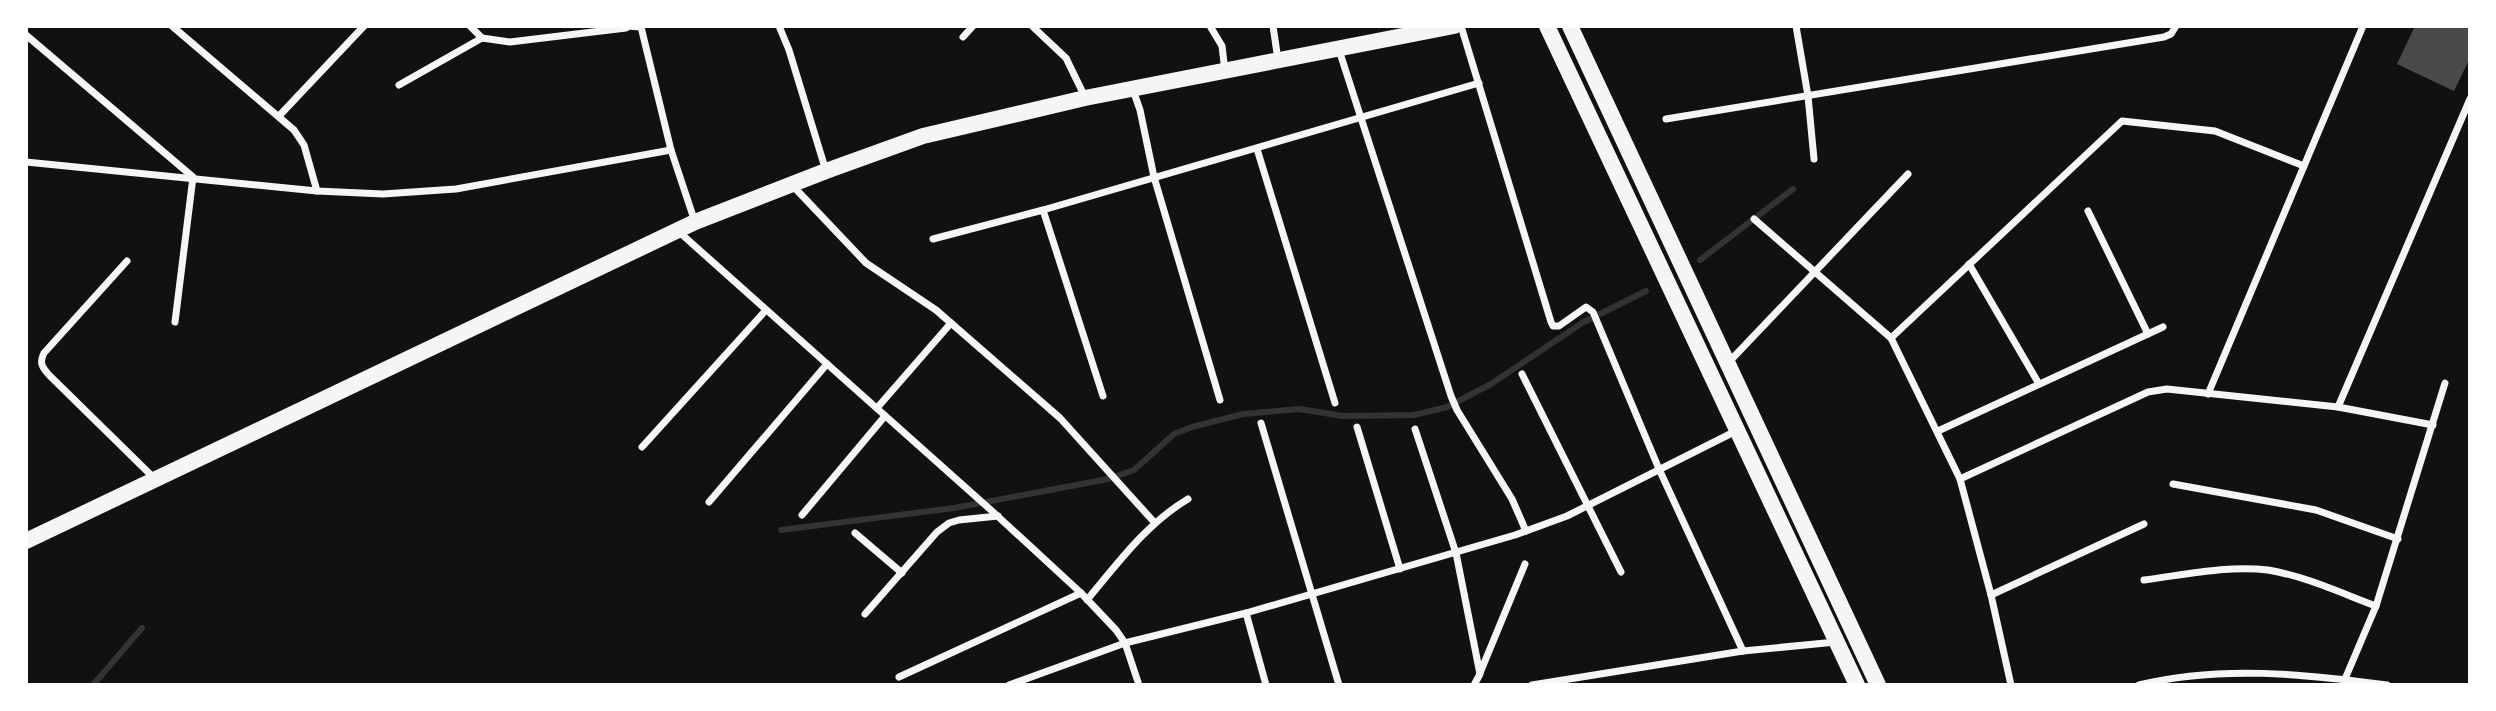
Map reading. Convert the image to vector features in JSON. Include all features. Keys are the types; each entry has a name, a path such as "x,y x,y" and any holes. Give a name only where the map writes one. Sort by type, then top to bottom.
{"main road":[{"path":"26,541 695,222 825,171 923,136 1085,98 1454,26"},
{"path":"1547,26 1857,685"},
{"path":"1570,26 1878,685"}],"street":[{"path":"172,26 294,130 304,145 317,191"},
{"path":"279,116 365,26"},
{"path":"470,26 482,38 510,42 646,26"},
{"path":"779,26 789,50 825,171"},
{"path":"963,37 973,26"},
{"path":"1032,26 1066,58 1085,98"},
{"path":"1210,26 1222,46 1225,71"},
{"path":"1273,26 1278,61"},
{"path":"1461,26 1550,322 1553,326 1559,326 1586,307 1593,312 1659,469 1743,651"},
{"path":"1796,26 1808,96 1814,159"},
{"path":"1666,120 2164,37 2171,34 2176,26"},
{"path":"2208,394 2363,26"},
{"path":"640,27 671,150 695,222"},
{"path":"26,35 193,177"},
{"path":"399,85 482,38"},
{"path":"1339,50 1451,396 1512,499 1526,531"},
{"path":"933,239 1043,210 1479,83"},
{"path":"1133,89 1154,177 1220,400"},
{"path":"2338,407 2470,99"},
{"path":"1891,338 2122,121 2216,131 2304,166"},
{"path":"1256,149 1335,403"},
{"path":"26,162 317,191 383,194 456,189 671,150"},
{"path":"1727,364 1908,174"},
{"path":"175,322 193,177"},
{"path":"792,184 866,263 925,301 1060,418 1111,471 1154,522"},
{"path":"1043,210 1103,396"},
{"path":"2088,211 2148,334"},
{"path":"1754,219 1891,338 1960,479 1992,595 2011,685"},
{"path":"678,231 1081,593 1125,643 1139,685"},
{"path":"128,261 44,353 41,360 49,375 156,479"},
{"path":"1969,264 2039,384"},
{"path":"642,447 766,310"},
{"path":"877,408 951,323"},
{"path":"1937,430 2163,327"},
{"path":"709,502 827,363"},
{"path":"1522,374 1621,572"},
{"path":"2345,679 2376,606 2445,383"},
{"path":"1960,479 2148,392 2167,390 2338,407 2433,425"},
{"path":"802,515 885,416"},
{"path":"1261,423 1339,685"},
{"path":"1357,427 1400,569"},
{"path":"1415,429 1456,552 1480,674"},
{"path":"1009,685 1125,643 1246,613 1526,531 1588,506 1737,430"},
{"path":"2174,484 2316,510 2398,539"},
{"path":"1087,600 1154,522 1188,499"},
{"path":"865,614 937,532 949,523 995,513"},
{"path":"1992,595 2144,524"},
{"path":"855,533 902,573"},
{"path":"1474,685 1525,564"},
{"path":"2144,580 2231,569 2267,570 2311,582 2376,606"},
{"path":"899,677 1081,593"},
{"path":"1246,613 1266,685"},
{"path":"1532,685 1743,651 1837,641"},
{"path":"2139,685 2195,675 2238,673 2345,679 2387,685"}],"building":[{"path":"2415,26 2470,26 2470,58 2454,91 2397,64"}],"waterway":[{"path":"1700,260 1793,189"},
{"path":"781,530 954,508 1108,479 1134,470 1174,434 1243,414 1299,409 1343,416 1414,415 1447,407 1491,384 1582,323 1646,291"},
{"path":"93,685 142,628"}]}
